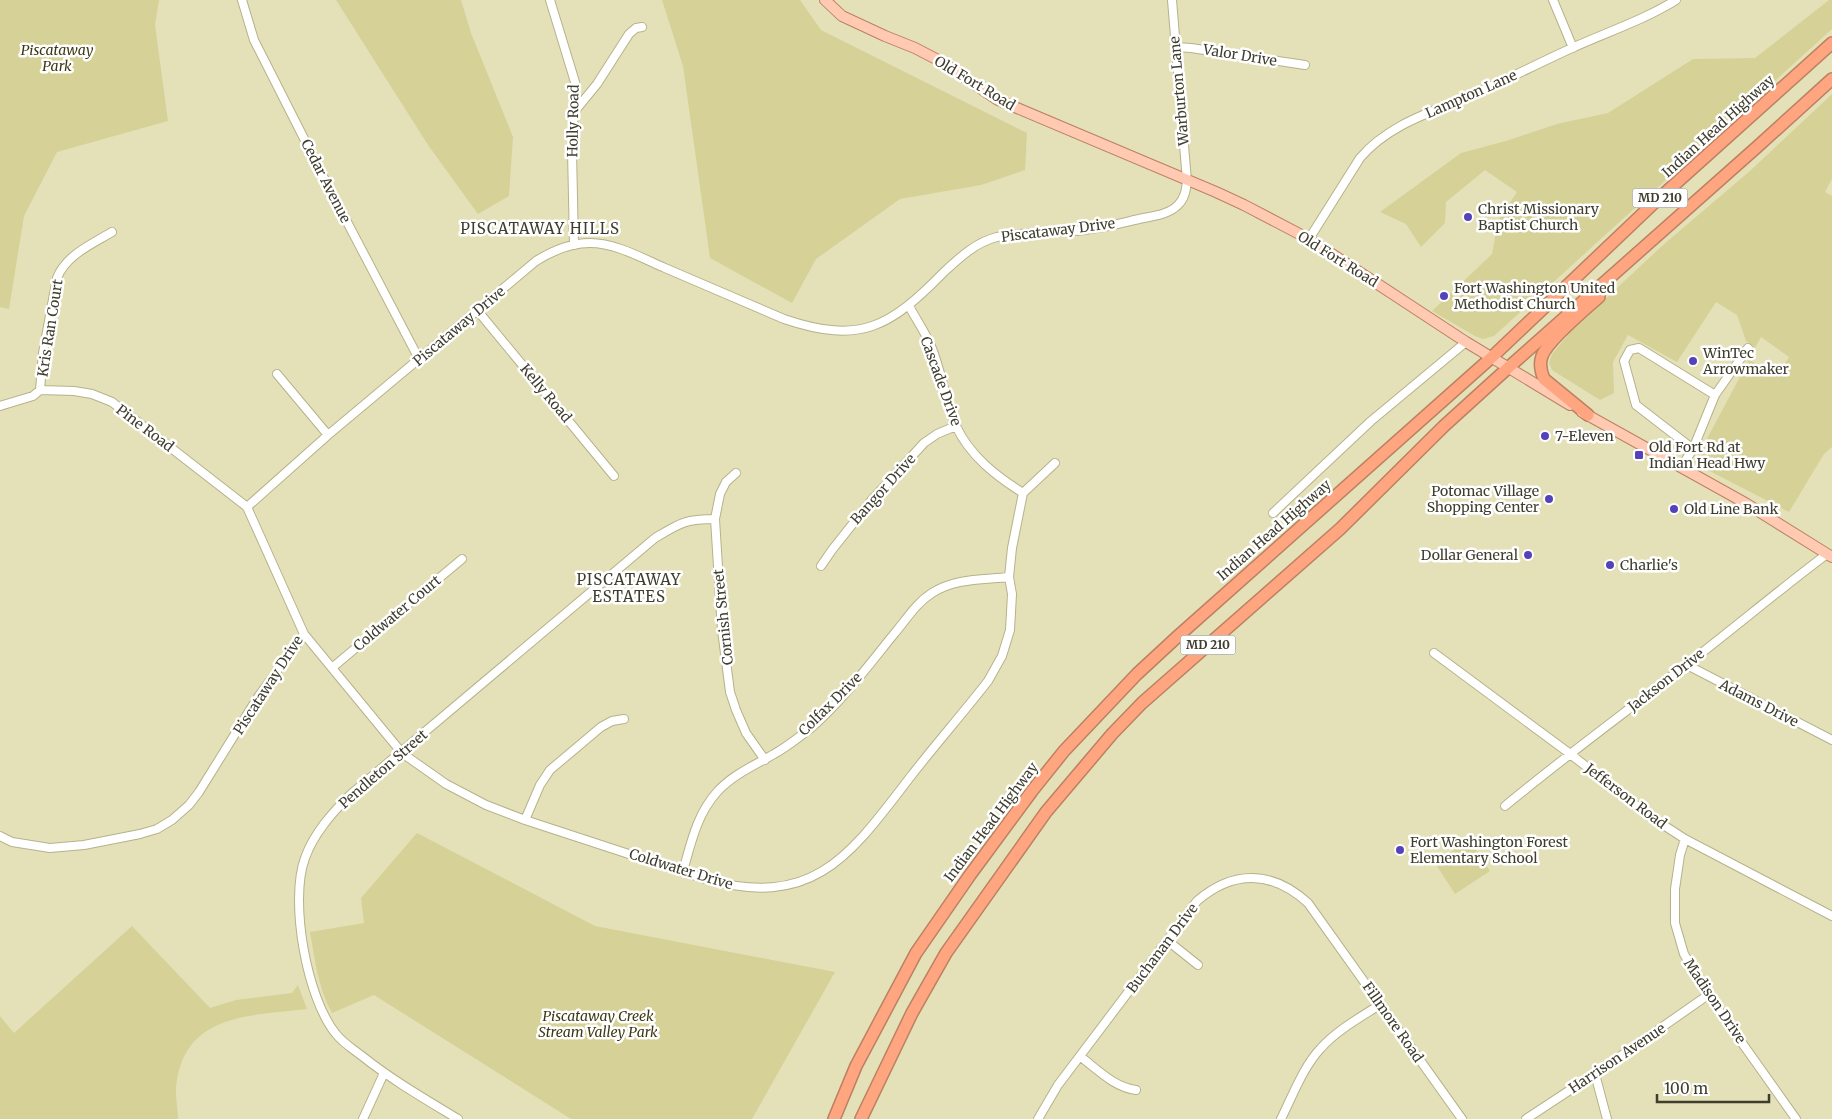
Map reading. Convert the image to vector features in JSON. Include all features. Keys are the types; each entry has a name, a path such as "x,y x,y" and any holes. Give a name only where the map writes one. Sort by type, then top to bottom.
{"highway":[{"name":"Indian Head Highway","path":"834,1119 856,1066 916,953 1000,834 1064,751 1136,674 1492,357 1654,203 1832,43"},
{"name":"MD 210","path":"861,1119 912,1013 946,953 1046,812 1082,768 1142,703 1340,529 1444,426 1508,367 1832,79"},
{"path":"1588,415 1544,380 1541,370 1542,354 1602,294 1646,245"}],"main road":[{"name":"Old Fort Road","path":"825,0 842,16 932,57 998,100 1244,205 1309,240 1466,342 1588,415 1747,504 1830,554"}],"street":[{"name":"Cedar Avenue","path":"242,0 254,40 419,359"},
{"name":"Holly Road","path":"550,0 575,82 572,151 574,245"},
{"name":"Warburton Lane","path":"1172,0 1174,47 1187,181"},
{"path":"1553,0 1573,48"},
{"name":"Lampton Lane","path":"1309,240 1360,158 1379,139 1407,123 1573,48 1636,22 1676,0"},
{"path":"574,112 601,78 629,34 636,28 642,27"},
{"name":"Valor Drive","path":"1174,47 1305,65"},
{"name":"Piscataway Drive","path":"0,836 12,842 50,848 84,846 149,832 172,820 189,805 258,697 304,634 247,507 328,435 536,261 553,252 574,245 598,243 808,327 838,332 861,330 883,322 909,306 960,257 987,241 1014,235 1095,229 1159,215 1171,210 1181,201 1186,193 1187,181"},
{"name":"Kris Ran Court","path":"40,390 43,353 60,270 73,256 112,232"},
{"name":"Cascade Drive","path":"909,306 931,346 956,426 971,449 987,467 1023,493"},
{"name":"Kelly Road","path":"477,310 614,476"},
{"path":"1273,513 1371,421 1466,342"},
{"path":"1692,449 1636,405 1624,361 1625,357 1630,350 1639,348 1715,395"},
{"path":"1681,467 1692,449 1715,395 1748,348"},
{"path":"277,374 328,435"},
{"name":"Pine Road","path":"0,406 33,396 40,390 74,391 92,394 112,402 247,507"},
{"name":"Bangor Drive","path":"821,566 870,502 924,443 937,434 956,426"},
{"path":"1023,493 1055,463"},
{"name":"Cornish Street","path":"736,473 726,482 720,494 715,519 722,630 730,692 746,733 765,760"},
{"name":"Coldwater Drive","path":"304,634 402,753 463,794 525,820 724,884 758,888 796,883 828,868 841,859 866,834 988,681 1002,656 1010,630 1012,594 1009,577 1012,542 1023,493"},
{"name":"Pendleton Street","path":"458,1119 384,1074 337,1036 328,1024 308,973 301,928 300,888 304,860 322,825 351,794 655,538 678,524 689,520 715,519"},
{"name":"Jackson Drive","path":"1505,806 1569,753 1687,665 1780,590 1830,554"},
{"name":"Coldwater Court","path":"332,667 462,559"},
{"name":"Colfax Drive","path":"682,871 697,825 717,792 732,779 765,760 797,738 826,712 922,601 938,590 957,582 1009,577"},
{"name":"Jefferson Road","path":"1434,653 1569,753 1651,817 1685,839 1832,916"},
{"name":"Adams Drive","path":"1687,665 1832,740"},
{"path":"525,820 540,785 550,770 601,727 612,721 624,720"},
{"name":"Madison Drive","path":"1685,839 1676,878 1675,924 1684,954 1708,995 1796,1119"},
{"name":"Buchanan Drive","path":"1038,1119 1058,1086 1191,908 1208,892 1230,881 1242,878 1274,880 1287,886 1308,903 1325,926"},
{"name":"Fillmore Road","path":"1325,926 1462,1119"},
{"path":"1168,941 1198,966"},
{"name":"Harrison Avenue","path":"1526,1119 1595,1074 1708,995"},
{"path":"1281,1119 1310,1062 1320,1049 1338,1033 1381,1004"},
{"path":"1081,1057 1113,1082 1136,1090"},
{"path":"363,1119 384,1074"},
{"path":"1595,1074 1607,1119"}],"green space":[{"name":"Piscataway Park","path":"0,0 159,0 155,25 168,121 57,152 24,216 9,309 0,307"},
{"path":"336,0 461,0 471,33 513,137 509,196 478,214 428,145"},
{"path":"662,0 800,0 821,30 1027,133 1025,170 981,185 900,199 816,259 792,303 710,258 683,66"},
{"path":"1829,0 1832,0 1832,29 1494,336 1483,339 1475,336 1432,311 1492,254 1498,221 1517,192 1485,170 1446,202 1445,223 1421,247 1406,224 1380,212 1461,153 1506,141 1557,124 1608,113 1693,59 1755,58"},
{"path":"1832,94 1832,179 1825,192 1832,196 1832,447 1824,454 1789,512 1694,463 1749,360 1779,374 1789,357 1761,337 1755,348 1746,341 1737,315 1716,302 1677,362 1628,335 1613,362 1614,393 1600,400 1552,370 1549,363 1552,354 1573,329 1662,246 1751,170"},
{"name":"Piscataway Creek Stream Valley Park","path":"417,833 595,926 835,972 752,1119 571,1119 374,995 332,1013 320,984 310,932 364,923 361,898"},
{"path":"1469,840 1490,871 1455,894 1435,863"},
{"path":"132,926 210,1008 236,1000 292,993 298,985 307,1009 245,1017 209,1029 195,1041 184,1058 176,1085 178,1119 0,1119 0,1016 14,1033"}],"place":[{"name":"Christ Missionary Baptist Church","path":"1468,217"},
{"name":"Fort Washington United Methodist Church","path":"1444,296"},
{"name":"WinTec Arrowmaker","path":"1693,361"},
{"name":"7-Eleven","path":"1545,436"},
{"name":"Old Fort Rd at Indian Head Hwy","path":"1639,455"},
{"name":"Potomac Village Shopping Center","path":"1549,499"},
{"name":"Old Line Bank","path":"1674,509"},
{"name":"Dollar General","path":"1528,555"},
{"name":"Charlie's","path":"1610,565"},
{"name":"Fort Washington Forest Elementary School","path":"1400,850"}],"district":[{"name":"PISCATAWAY HILLS","path":"540,229"},
{"name":"PISCATAWAY ESTATES","path":"629,588"}]}
